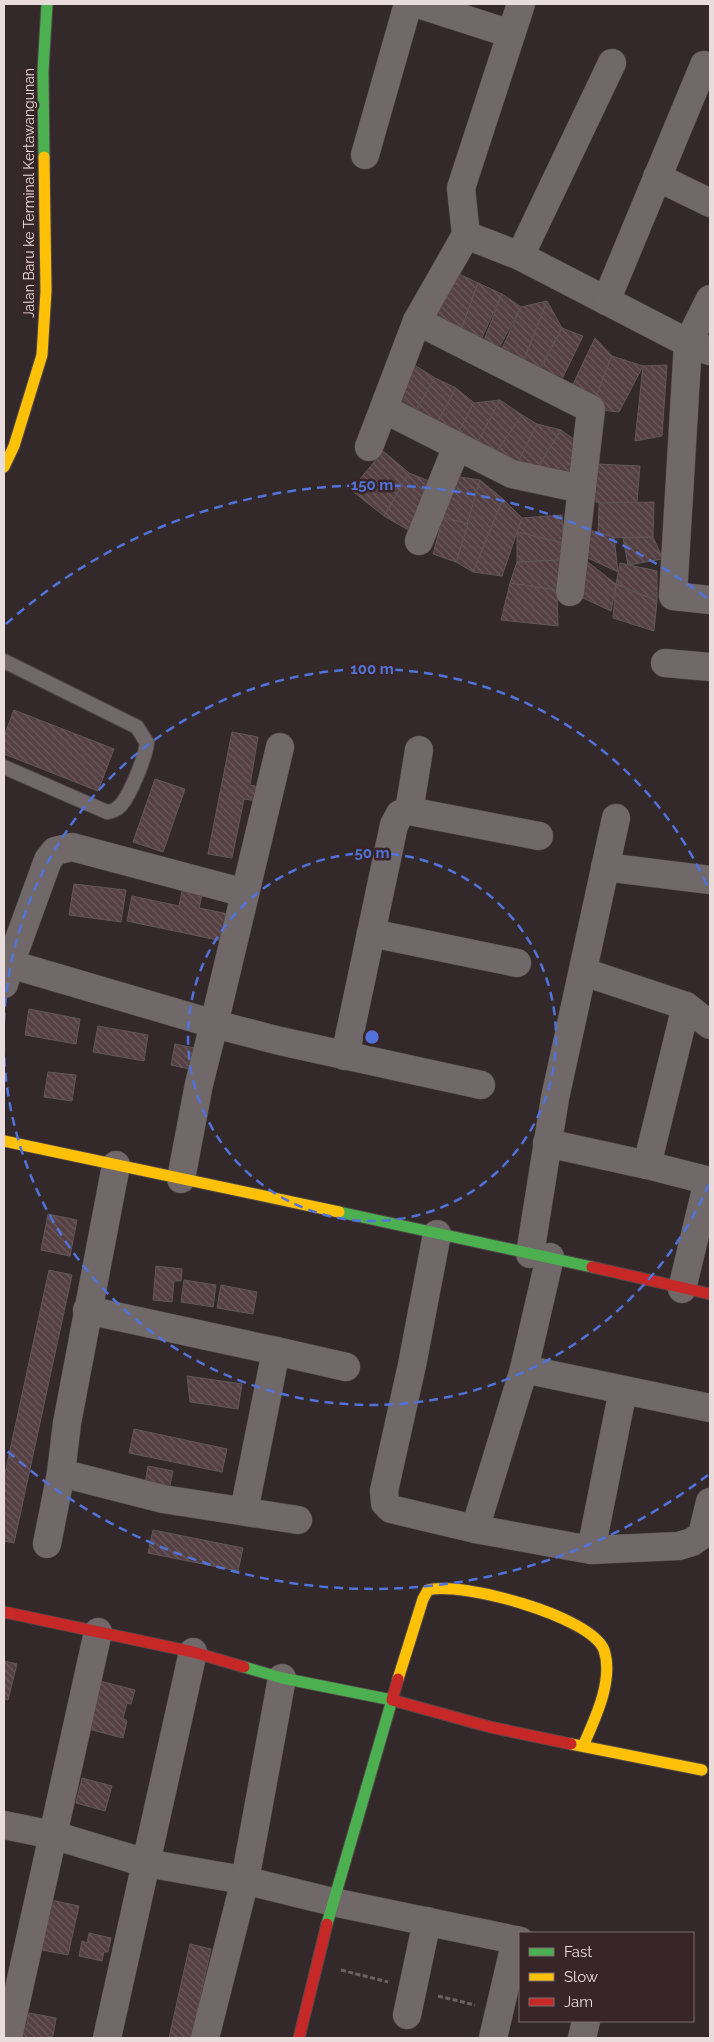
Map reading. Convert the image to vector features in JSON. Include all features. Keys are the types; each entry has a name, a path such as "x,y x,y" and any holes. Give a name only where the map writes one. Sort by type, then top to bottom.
{"street":[{"name":"Jalan Baru ke Terminal Kertawangunan","path":"4,467 14,446 42,356 46,291 43,71 47,4"},
{"path":"366,155 408,4"},
{"path":"418,4 511,34"},
{"path":"369,447 417,320 466,235 461,188 521,4"},
{"path":"520,256 612,63"},
{"path":"606,301 704,65"},
{"path":"657,177 710,203"},
{"path":"466,235 520,256 699,347"},
{"path":"710,299 699,347 673,596 710,600"},
{"path":"417,320 590,409 570,592"},
{"path":"384,409 512,474 582,489"},
{"path":"419,540 457,446"},
{"path":"665,663 710,667"},
{"path":"181,1179 199,1084 280,747"},
{"path":"409,811 419,750"},
{"path":"345,1056 394,825 400,814 409,811 539,836"},
{"path":"475,1529 524,1369 540,1255 547,1143 616,818"},
{"path":"245,893 72,847 56,851 48,860 7,974 345,1056 481,1085"},
{"path":"605,867 710,880"},
{"path":"371,933 517,964"},
{"path":"584,972 686,1006 710,1025"},
{"path":"647,1165 686,1006"},
{"path":"4,1141 540,1255 710,1294"},
{"path":"547,1143 709,1181 682,1289"},
{"path":"47,1544 61,1473 67,1423 87,1310 116,1165"},
{"path":"437,1234 412,1365 384,1490 385,1503 391,1509 475,1529 591,1550 678,1546 698,1539 702,1535 708,1517"},
{"path":"87,1310 346,1367"},
{"path":"244,1511 276,1351"},
{"path":"524,1369 710,1408"},
{"path":"591,1550 623,1390"},
{"path":"61,1473 163,1499 298,1520"},
{"path":"299,2038 333,1902 392,1700 423,1599 428,1590 449,1587 548,1611 598,1638 604,1649 606,1666 597,1716 583,1746"},
{"path":"4,1612 193,1652 282,1678 392,1700 490,1727 702,1770"},
{"path":"8,2038 98,1632"},
{"path":"108,2038 193,1652"},
{"path":"205,2038 245,1880 282,1678"},
{"path":"4,1825 53,1835 146,1863 245,1880 333,1902 518,1941 493,2038"},
{"path":"408,2015 427,1922"},
{"path":"582,2038 586,2022"}],"lane":[{"path":"4,661 137,727 147,743 146,753 122,803 115,810 107,812 4,767"}],"building":[{"path":"455,272 478,283 457,341 436,316"},
{"path":"478,283 502,294 479,344 457,341"},
{"path":"502,294 521,307 493,359 479,353"},
{"path":"547,301 519,373 493,368 521,307"},
{"path":"547,301 562,328 533,380 522,365"},
{"path":"562,328 583,336 560,383 538,374"},
{"path":"595,338 612,356 591,409 567,397"},
{"path":"612,356 643,366 619,412 591,409"},
{"path":"411,363 435,378 409,422 388,398"},
{"path":"667,365 662,436 635,441 643,366"},
{"path":"435,378 456,388 436,425 409,422"},
{"path":"456,388 474,403 456,437 436,425"},
{"path":"500,400 472,453 456,437 474,403"},
{"path":"500,400 522,415 495,454 472,453"},
{"path":"522,415 537,424 512,474 495,454"},
{"path":"537,424 561,430 531,478 512,474"},
{"path":"561,430 579,443 566,485 531,478"},
{"path":"383,451 409,473 384,516 351,490"},
{"path":"597,464 640,466 636,514 593,501"},
{"path":"409,473 429,481 410,531 384,516"},
{"path":"460,477 480,480 468,524 443,517"},
{"path":"480,480 503,499 473,572 456,562"},
{"path":"503,499 522,518 502,576 473,572"},
{"path":"654,502 653,537 598,538 599,503"},
{"path":"562,515 563,543 517,532 522,518"},
{"path":"443,517 468,524 456,562 433,554"},
{"path":"586,529 614,537 618,572 575,552"},
{"path":"517,532 563,543 574,560 517,562"},
{"path":"653,537 663,559 628,565 623,538"},
{"path":"575,552 616,584 611,611 570,592"},
{"path":"560,560 557,590 510,583 517,562"},
{"path":"620,563 657,571 657,601 616,584"},
{"path":"510,583 557,590 558,626 501,620"},
{"path":"616,584 657,601 654,631 613,618"},
{"path":"14,710 114,749 98,791 4,754 4,736"},
{"path":"232,732 258,737 250,785 259,787 257,801 244,799 232,858 208,854"},
{"path":"155,779 185,789 163,852 133,842"},
{"path":"74,884 126,890 121,922 69,915"},
{"path":"182,891 202,895 199,908 233,915 227,942 127,921 132,896 179,906"},
{"path":"29,1009 80,1019 76,1044 25,1035"},
{"path":"98,1026 148,1035 144,1061 93,1052"},
{"path":"175,1044 199,1049 194,1070 171,1065"},
{"path":"48,1072 76,1075 72,1101 44,1097"},
{"path":"48,1214 77,1220 70,1256 41,1250"},
{"path":"156,1266 182,1269 181,1281 174,1281 172,1302 153,1300"},
{"path":"49,1270 72,1275 14,1543 4,1541 4,1478"},
{"path":"184,1280 216,1285 213,1307 181,1302"},
{"path":"221,1285 257,1292 253,1314 217,1308"},
{"path":"187,1376 242,1384 238,1409 190,1402"},
{"path":"134,1429 227,1449 222,1472 129,1453"},
{"path":"148,1466 173,1471 168,1495 144,1490"},
{"path":"153,1530 243,1548 238,1571 148,1553"},
{"path":"4,1661 17,1664 8,1700 4,1699"},
{"path":"100,1681 135,1690 131,1704 127,1703 123,1718 127,1721 123,1738 88,1729"},
{"path":"82,1778 112,1786 105,1811 76,1803"},
{"path":"51,1900 79,1906 68,1955 42,1950"},
{"path":"89,1933 111,1938 108,1952 104,1952 102,1961 79,1956 82,1941 87,1943"},
{"path":"190,1944 211,1949 191,2038 169,2038"},
{"path":"29,2013 56,2018 53,2036 47,2038 21,2038 22,2024 27,2025"}],"traffic: fast":[{"path":"44,157 43,71 47,4"},
{"path":"339,1212 592,1267"},
{"path":"244,1667 282,1678 392,1700 327,1924"}],"traffic: slow":[{"path":"4,467 14,446 42,355 46,291 44,157"},
{"path":"4,1141 339,1212"},
{"path":"398,1679 423,1599 428,1590 468,1591 524,1604 576,1625 594,1637 604,1650 607,1674 605,1686 598,1712 583,1746"},
{"path":"571,1744 702,1770"}],"traffic: jam":[{"path":"592,1267 710,1294"},
{"path":"4,1612 193,1652 244,1667"},
{"path":"398,1679 392,1700 490,1727 571,1744"},
{"path":"299,2038 327,1924"}]}
